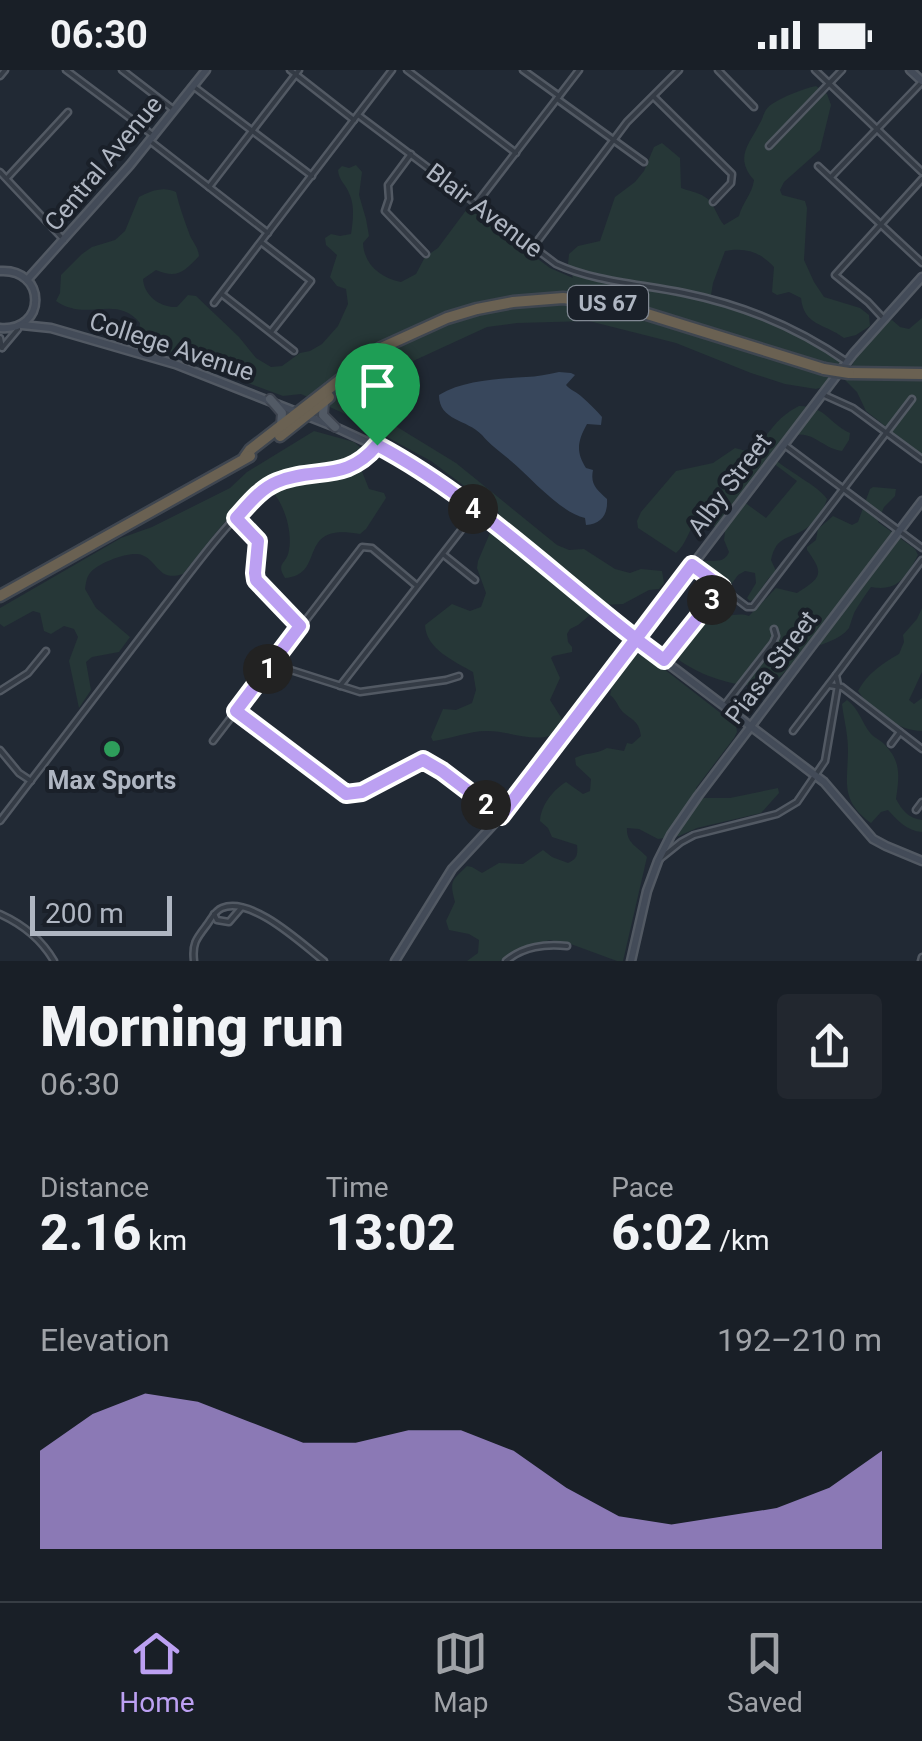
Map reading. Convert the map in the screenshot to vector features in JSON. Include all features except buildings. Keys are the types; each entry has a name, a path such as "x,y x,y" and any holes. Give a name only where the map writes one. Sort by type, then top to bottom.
{"highway":[{"name":"US 67","path":"0,596 254,455 381,348 477,309 527,300 582,299 655,315 824,369 848,367 922,374"},
{"name":"US 67","path":"245,458 280,428 326,400 392,345"}],"main road":[{"path":"270,399 282,413 280,428"},
{"path":"326,400 322,415 336,427"}],"street":[{"path":"0,76 5,70"},
{"path":"66,70 268,234"},
{"path":"122,70 174,110"},
{"name":"Central Avenue","path":"27,280 152,138 206,70"},
{"name":"Blair Avenue","path":"290,70 411,154 556,264 751,312 802,333 848,367"},
{"path":"214,303 392,70"},
{"path":"407,70 516,152"},
{"path":"523,70 644,162"},
{"path":"476,204 579,70"},
{"path":"533,247 627,122 679,70"},
{"path":"718,70 754,107"},
{"path":"815,70 922,172"},
{"path":"769,146 842,70"},
{"path":"831,177 922,82 910,70"},
{"path":"210,188 298,72"},
{"path":"193,86 312,176"},
{"path":"654,97 728,168 733,177 731,183 713,202"},
{"path":"7,179 68,112"},
{"path":"411,154 388,185 385,211 426,254"},
{"path":"818,166 922,262"},
{"path":"0,172 64,240"},
{"path":"883,318 835,275 922,179"},
{"path":"261,242 311,281 271,332"},
{"path":"0,272 14,272 27,280 35,296 32,313 2,348 0,338"},
{"name":"Alby Street","path":"399,959 452,869 501,816 822,394 848,367 883,318 922,277"},
{"path":"221,294 294,351"},
{"path":"32,313 39,326"},
{"name":"College Avenue","path":"0,328 39,326 175,364 377,445 432,477 816,776 862,828 886,846 922,860"},
{"path":"822,394 847,403 922,459"},
{"path":"692,565 751,608 912,398"},
{"path":"784,444 922,548"},
{"path":"0,820 185,580 255,497 287,479 349,468 377,445"},
{"name":"Piasa Street","path":"630,961 647,891 678,823 922,502"},
{"path":"340,686 476,511"},
{"path":"236,518 258,541 256,580 300,626"},
{"path":"212,741 359,550 365,546 372,548 416,586"},
{"path":"443,554 476,580"},
{"path":"793,730 922,560"},
{"path":"664,660 722,587"},
{"path":"724,706 766,652 776,636 774,630"},
{"path":"0,691 28,673 46,651"},
{"path":"272,664 366,692 459,676"},
{"path":"658,862 696,834 777,814 801,797 827,755 838,685 836,676"},
{"path":"829,685 838,685 922,749"},
{"path":"236,711 338,789 350,794 368,790 419,761 442,771 501,816"},
{"path":"891,744 900,732"},
{"path":"0,750 19,774 30,781"},
{"path":"916,810 922,802"},
{"path":"194,961 194,941 214,914 224,908 240,908 272,920 324,961"},
{"path":"214,914 216,920 229,922 240,908"},
{"path":"0,914 43,944 54,961"},
{"path":"506,961 514,954 548,944 567,946"}],"shaded area":[{"path":"816,86 827,94 831,105 820,150 780,190 782,195 805,201 804,260 814,282 824,297 860,308 869,315 870,326 844,338 816,323 806,314 801,298 789,292 772,292 774,267 746,250 725,251 710,301 788,330 838,358 842,363 823,387 785,384 676,343 589,321 517,323 487,327 411,362 354,405 456,463 557,545 569,550 584,549 615,569 630,573 641,569 662,571 664,583 659,589 623,604 602,605 570,629 567,634 572,652 551,658 560,678 550,700 562,719 563,729 545,737 487,731 433,741 431,737 443,709 456,710 472,703 476,690 473,672 436,648 425,625 452,604 470,611 481,607 486,593 478,561 499,512 431,461 343,413 301,394 283,396 150,347 138,339 140,323 121,310 79,310 56,301 61,275 92,247 115,240 125,231 139,197 171,190 176,192 199,256 180,272 156,270 143,279 146,291 154,300 171,307 177,307 188,295 196,296 256,358 271,367 282,366 322,344 338,326 348,304 346,289 330,277 337,255 326,245 325,238 331,234 351,234 352,203 339,174 342,166 356,165 362,172 359,195 369,236 363,243 364,251 370,264 387,277 401,282 416,274 425,257 438,248 467,209 471,209 550,268 573,278 569,254 578,246 600,241 615,197 635,182 654,147 662,143 680,158 681,188 708,199 724,225 739,216 754,180 745,164 745,151 766,110 782,98"},
{"path":"922,318 922,455 866,411 857,392 845,380 878,329 892,320 909,329"},
{"path":"799,406 816,409 850,433 849,440 842,451 809,436 796,435 774,450 771,456 827,499 809,527 778,544 771,560 776,571 750,601 747,598 756,583 755,573 745,571 725,586 700,565 727,556 725,532 699,518 676,553 638,528 637,521 676,471 713,463 735,448 750,452","holes":["773,463 797,481 766,518 744,502"]},
{"path":"314,431 354,442 362,449 357,459 369,489 384,493 386,498 360,534 326,535 298,575 285,578 282,573 290,542 288,523 281,505 265,485 232,514 183,574 168,575 137,554 100,565 89,575 85,589 96,608 130,637 119,652 92,657 86,662 91,690 79,708 69,661 78,637 74,629 64,626 51,634 44,631 40,613 33,611 4,627 0,624 0,608 121,538 230,488 247,472"},
{"path":"873,487 896,489 878,522 918,555 895,585 871,587 845,632 803,653 779,678 764,684 725,681 679,660 679,651 709,614 749,616 776,588 797,593 811,583 818,570 807,547 816,540 818,529 833,516 852,525 858,522"},
{"path":"922,608 922,672 909,700 914,704 922,698 922,731 886,718 858,691 876,670 899,654 903,635"},
{"path":"636,654 646,655 736,725 734,738 696,788 702,798 730,798 778,788 779,793 761,813 679,836 658,839 639,829 627,828 631,841 647,857 623,961 550,940 523,948 500,961 467,961 478,953 479,940 449,930 446,921 455,902 453,881 467,866 482,873 499,863 523,864 543,850 568,863 575,858 577,845 552,837 540,821 541,815 548,799 566,782 583,794 590,791 591,779 576,765 575,758 607,748 624,751 627,743 632,744 641,736 637,725 610,695 612,686"},
{"path":"847,700 871,734 894,757 898,777 896,799 906,813 922,820 922,832 907,827 888,810 871,823 852,804 842,704"}],"water":[{"path":"559,372 575,375 566,385 602,417 601,425 587,424 579,447 586,468 593,470 595,486 607,499 606,510 596,523 586,525 585,518 556,502 476,430 449,415 440,404 439,395 459,386"}],"place":[{"name":"Max Sports","path":"112,749"}],"route":[{"path":"377,445 349,468 274,484 236,518 258,541 256,580 300,626 236,711 346,794 362,792 423,760 501,816 636,639 664,660 722,587 692,565 636,639 446,488 377,445"}]}
